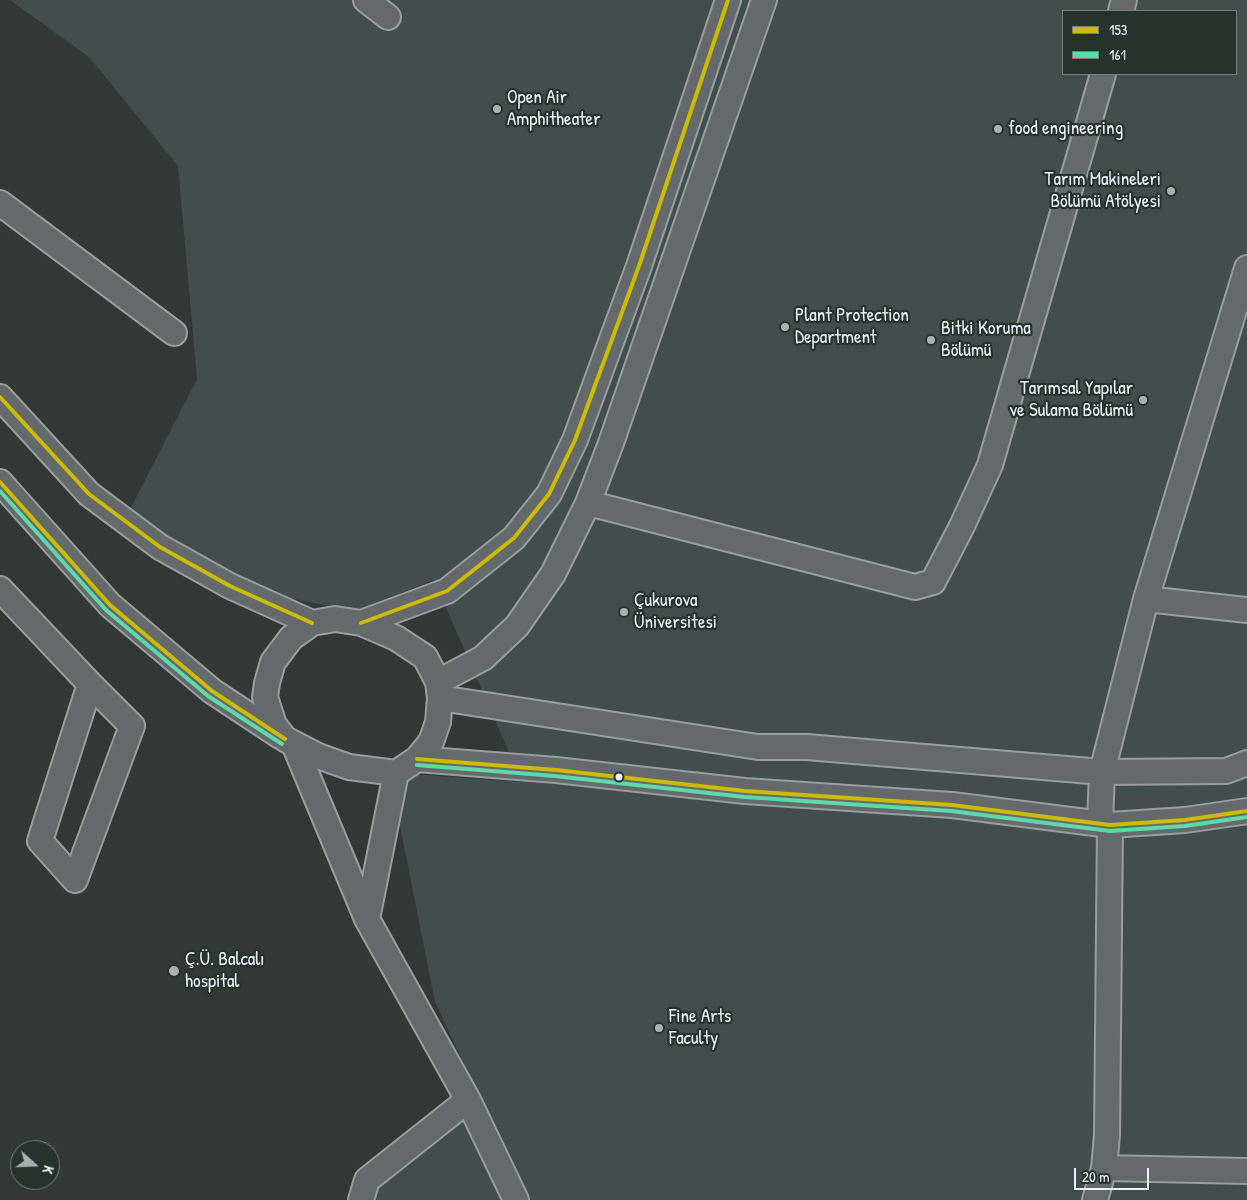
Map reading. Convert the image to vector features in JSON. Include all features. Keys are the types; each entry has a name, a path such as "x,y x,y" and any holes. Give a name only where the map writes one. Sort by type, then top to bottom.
{"street":[{"path":"366,0 388,17"},
{"path":"361,623 447,591 514,538 549,494 575,440 639,266 728,0"},
{"path":"439,690 483,658 517,626 553,574 588,503 611,444 764,0"},
{"path":"588,503 915,587 933,582 962,526 990,465 1103,75"},
{"path":"0,203 174,333"},
{"path":"1095,1200 1104,1168 1107,1135 1105,824 1102,772 1146,599 1247,268"},
{"path":"0,397 90,494 160,547 230,586 312,623"},
{"path":"0,482 110,605 212,691 290,741 318,756 349,767 396,773 417,759 431,742 438,722 439,690 425,657 396,638 361,623 335,619 312,623 291,638 274,662 267,683 265,697 274,725 290,741 367,919 468,1100 516,1200"},
{"path":"0,589 132,726 76,880 40,841 90,684"},
{"path":"1146,599 1247,610"},
{"path":"439,690 758,747 807,747 1102,772 1226,771 1247,763"},
{"path":"417,759 556,770 746,791 952,805 1105,824 1185,820 1247,811"},
{"path":"367,919 396,773"},
{"path":"362,1200 367,1180 468,1100"},
{"path":"1104,1168 1247,1171"}],"shaded area":[{"name":"Çukurova Üniversitesi","path":"10,0 1247,0 1247,1200 527,1200 435,1002 397,811 396,773 522,782 434,580 354,611 259,592 124,521 197,379 178,166 89,57"},
{"path":"467,1105 511,1200 363,1200 369,1180"}],"transit line":[{"name":"153","path":"361,623 447,591 514,538 549,494 575,440 639,266 728,0"},
{"name":"153","path":"0,397 89,494 160,547 230,586 312,623"},
{"name":"153","path":"0,482 110,605 212,691 285,739"},
{"name":"161","path":"0,491 106,610 208,696 282,744"},
{"name":"153","path":"417,759 556,770 745,791 952,805 1110,825 1185,820 1247,811"},
{"name":"161","path":"417,765 555,776 745,797 951,811 1110,831 1185,826 1247,817"}],"place":[{"name":"Open Air Amphitheater","path":"497,109"},
{"name":"food engineering","path":"998,129"},
{"name":"Tarım Makineleri Bölümü Atölyesi","path":"1171,191"},
{"name":"Plant Protection Department","path":"785,327"},
{"name":"Bitki Koruma Bölümü","path":"931,340"},
{"name":"Tarımsal Yapılar ve Sulama Bölümü","path":"1143,400"},
{"name":"Çukurova Üniversitesi","path":"624,612"},
{"name":"Ç.Ü. Balcalı hospital","path":"174,971"},
{"name":"Fine Arts Faculty","path":"659,1028"}]}
